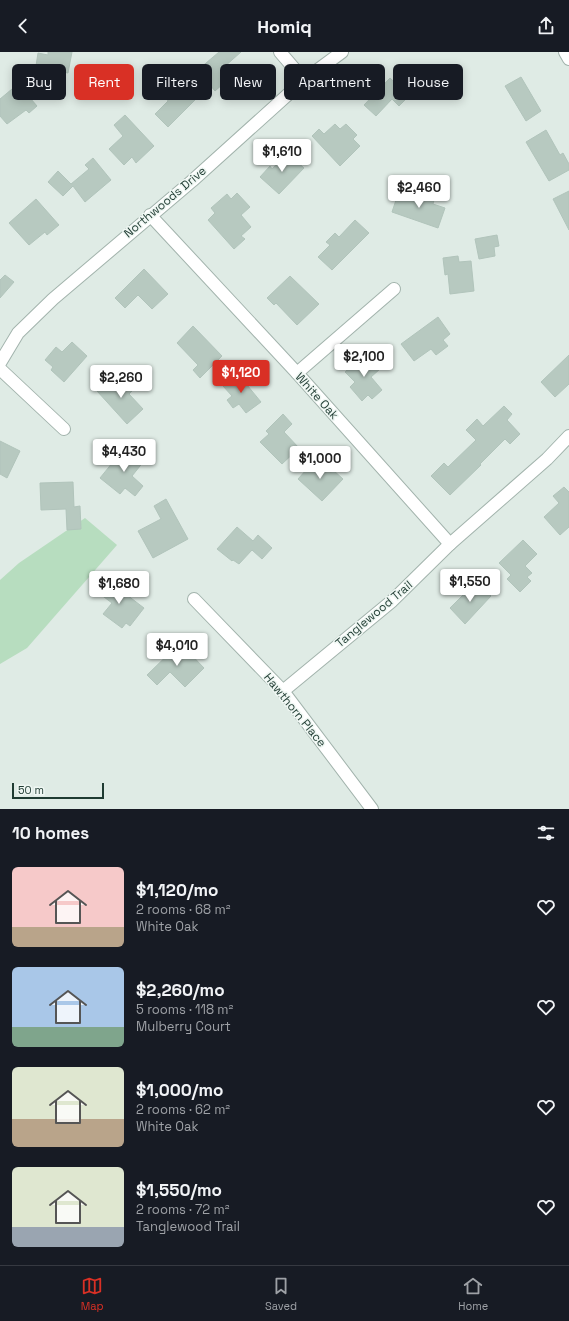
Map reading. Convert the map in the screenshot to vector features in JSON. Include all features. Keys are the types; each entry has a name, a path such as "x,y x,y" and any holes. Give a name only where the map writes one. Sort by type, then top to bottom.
{"street":[{"path":"280,52 290,64"},
{"name":"Northwoods Drive","path":"326,64 342,52"},
{"path":"565,52 569,59"},
{"name":"Northwoods Drive","path":"0,364 18,333 53,299 150,215 192,181 284,98"},
{"name":"White Oak","path":"150,215 297,373 450,544"},
{"path":"297,373 394,289"},
{"path":"0,369 64,429"},
{"name":"Tanglewood Trail","path":"282,691 392,601 450,544 547,459 569,436"},
{"name":"Hawthorn Place","path":"194,599 282,691 372,809"}],"green space":[{"path":"85,518 117,545 27,648 0,664 0,580 19,563"}],"building":[{"path":"48,52 72,52 68,73 66,73 66,64 36,64 38,53 48,55"},
{"path":"219,52 241,52 227,64 220,64 220,87 215,91 212,87 212,64 205,64"},
{"path":"521,77 541,111 526,121 505,86"},
{"path":"390,78 393,81 393,100 392,99 376,116 364,105 369,100 385,100 385,83"},
{"path":"12,89 12,100 32,100 37,106 29,113 26,110 7,124 0,116 0,99"},
{"path":"195,100 168,127 155,114 168,101"},
{"path":"393,100 405,100 399,106"},
{"path":"125,115 154,146 136,163 132,157 124,165 109,149 123,136 114,125"},
{"path":"335,124 340,129 346,124 357,135 353,139 360,146 340,166 312,136 319,129 324,134"},
{"path":"546,130 560,155 563,153 569,164 569,170 549,181 526,142"},
{"path":"287,153 304,168 279,194 260,177 270,166 272,169"},
{"path":"93,158 111,180 85,202 73,186 63,196 48,182 58,171 71,184 89,169 85,165"},
{"path":"407,191 434,200 433,204 445,208 438,228 392,212 398,194 405,197"},
{"path":"569,191 569,230 553,199"},
{"path":"237,193 250,207 241,215 251,227 241,236 245,239 234,249 208,220 215,213 211,208 227,194 231,199"},
{"path":"36,199 59,225 47,235 45,232 29,245 9,223"},
{"path":"355,220 369,233 332,270 318,257 330,245 326,242 335,233 339,237"},
{"path":"497,235 499,246 494,247 495,256 479,259 475,239"},
{"path":"458,256 459,262 471,261 474,291 450,294 448,274 445,275 443,258"},
{"path":"144,269 168,294 152,309 138,295 125,308 115,298"},
{"path":"5,275 14,282 0,298 0,280"},
{"path":"290,276 319,304 297,325 276,303 274,305 267,298"},
{"path":"438,317 450,334 443,340 448,346 436,355 431,349 414,361 401,344"},
{"path":"193,326 222,356 200,378 193,370 198,365 177,343"},
{"path":"72,342 87,356 64,382 51,370 53,367 45,360 56,347 62,352"},
{"path":"365,354 380,369 371,377 382,390 372,399 368,395 362,401 350,387 355,382 345,372"},
{"path":"569,355 569,384 555,397 541,382"},
{"path":"238,374 261,402 246,413 239,404 233,408 227,400 232,396 223,386"},
{"path":"116,378 122,384 128,379 136,387 129,394 143,409 127,424 97,391 107,382 109,384"},
{"path":"504,406 512,414 507,420 520,434 510,444 505,439 450,495 431,476 444,463 448,467 476,440 466,430 477,419 483,426"},
{"path":"283,414 292,424 284,432 299,448 282,464 260,442 269,434 266,431"},
{"path":"0,441 20,451 7,478 0,474"},
{"path":"126,446 144,461 132,476 143,486 135,496 125,488 120,494 100,478"},
{"path":"316,459 331,473 333,470 343,479 322,501 298,479"},
{"path":"73,482 74,507 80,506 81,529 67,530 66,509 41,510 40,483"},
{"path":"564,487 569,492 569,527 560,535 544,517 559,503 553,496"},
{"path":"166,499 188,539 153,558 138,531 161,519 154,506"},
{"path":"237,527 253,541 258,535 272,548 262,559 252,550 239,564 233,560 232,561 217,549"},
{"path":"523,540 537,554 525,566 532,573 527,577 531,581 520,592 507,579 511,575 499,563"},
{"path":"106,579 144,608 130,626 126,623 122,628 103,614 112,603 96,591"},
{"path":"476,582 491,596 465,624 450,608"},
{"path":"180,643 204,668 185,687 170,672 157,685 147,675"}]}
